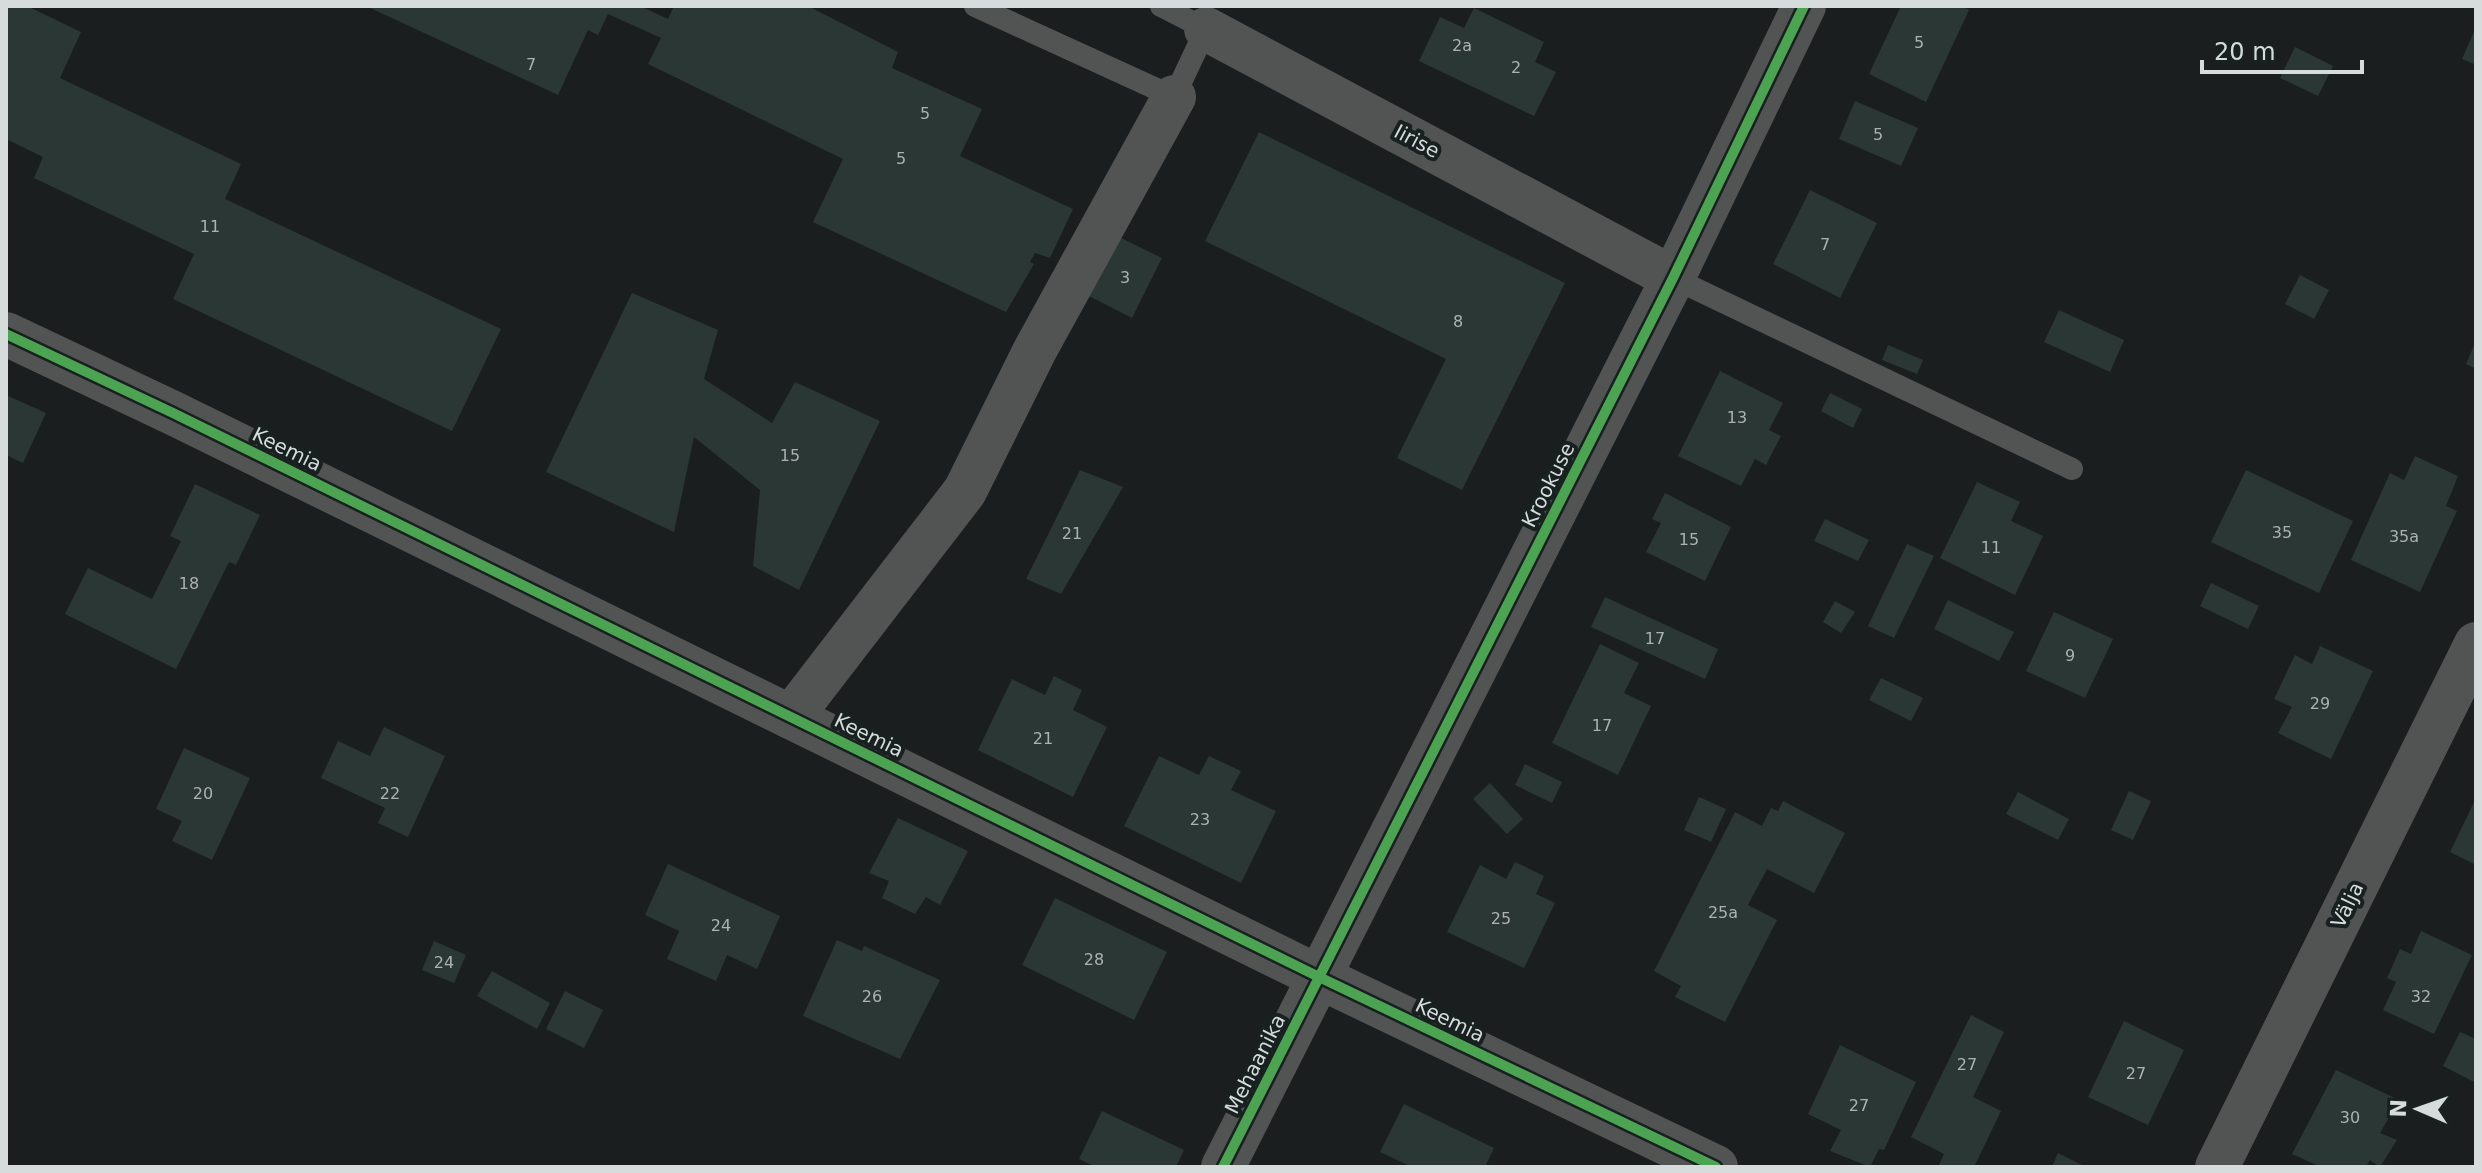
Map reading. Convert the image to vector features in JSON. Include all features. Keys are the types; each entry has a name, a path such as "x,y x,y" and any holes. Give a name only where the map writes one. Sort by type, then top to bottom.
{"street":[{"name":"Krookuse","path":"1319,977 1673,278 1804,6"},
{"name":"Iirise","path":"1206,29 1673,278"},
{"path":"791,717 965,491 1035,350 1174,97"},
{"name":"Keemia","path":"6,334 173,413 1319,977 1716,1167"},
{"name":"Välja","path":"2217,1167 2476,644"},
{"name":"Mehaanika","path":"1223,1167 1319,977"}],"lane":[{"path":"975,6 1174,97 1206,29"},
{"name":"Iirise","path":"1161,6 1206,29"},
{"path":"1673,278 2072,469"}],"building":[{"path":"6,6 27,6 81,32 60,78 241,164 225,199 501,329 452,431 173,299 194,254 34,178 43,157 6,139"},
{"path":"366,6 640,6 668,19 674,6 808,6 898,52 892,68 982,109 960,156 1073,209 1050,258 1035,253 1030,262 1034,264 1006,312 813,222 843,159 648,64 661,38 608,14 598,35 588,30 558,95"},
{"path":"1901,6 1961,6 1969,10 1926,102 1869,74"},
{"path":"1474,8 1544,42 1535,62 1556,72 1534,116 1419,61 1440,17 1464,28"},
{"path":"2476,27 2476,65 2462,59"},
{"path":"2295,47 2333,66 2318,96 2280,78"},
{"path":"1855,101 1918,128 1901,166 1839,139"},
{"path":"1259,132 1565,283 1462,490 1397,458 1446,359 1205,241"},
{"path":"1810,190 1877,223 1840,298 1773,264"},
{"path":"1117,236 1162,258 1132,318 1087,295"},
{"path":"2300,275 2329,290 2314,319 2285,304"},
{"path":"632,293 718,330 704,379 772,423 795,382 880,421 799,590 753,566 760,490 694,437 674,532 546,472"},
{"path":"2059,310 2124,340 2110,372 2044,342"},
{"path":"2476,341 2476,369 2466,364"},
{"path":"1888,345 1923,360 1917,374 1882,360"},
{"path":"1720,371 1783,403 1769,430 1781,436 1766,465 1755,459 1741,486 1678,456"},
{"path":"1830,393 1862,409 1853,428 1821,411"},
{"path":"6,395 46,413 23,463 6,455"},
{"path":"2415,456 2458,476 2446,506 2457,511 2420,592 2351,560 2390,473 2404,480"},
{"path":"1080,470 1123,487 1061,594 1026,579"},
{"path":"2246,470 2353,521 2319,593 2211,542"},
{"path":"1977,482 2020,502 2011,521 2043,536 2015,595 1940,558"},
{"path":"195,484 260,515 236,565 229,562 176,669 65,614 88,568 152,599 181,541 170,536"},
{"path":"1665,493 1731,527 1705,581 1646,552 1661,523 1652,519"},
{"path":"1825,519 1869,540 1858,561 1814,541"},
{"path":"1907,544 1934,556 1894,638 1868,626"},
{"path":"2211,583 2259,606 2248,629 2200,606"},
{"path":"1605,597 1718,649 1705,679 1591,627"},
{"path":"1948,600 2014,632 1999,661 1934,629"},
{"path":"1835,601 1855,612 1841,633 1823,622"},
{"path":"2054,612 2113,639 2085,698 2026,671"},
{"path":"1600,644 1639,663 1624,693 1651,706 1618,775 1552,743"},
{"path":"2320,646 2373,671 2331,759 2278,733 2292,707 2274,699 2295,655 2312,664"},
{"path":"1054,676 1082,690 1073,710 1107,727 1073,797 978,750 1012,679 1045,695"},
{"path":"1881,678 1923,698 1911,721 1869,700"},
{"path":"384,727 445,756 408,837 378,823 385,808 321,778 338,741 370,756"},
{"path":"184,748 250,778 212,860 172,841 182,821 156,809"},
{"path":"1159,756 1199,775 1209,756 1241,771 1231,790 1276,811 1241,883 1124,826"},
{"path":"1525,764 1562,782 1552,803 1515,785"},
{"path":"1490,783 1523,819 1507,834 1473,799"},
{"path":"2129,791 2151,801 2133,840 2111,830"},
{"path":"2018,792 2069,819 2058,840 2006,814"},
{"path":"1699,797 1726,809 1711,842 1684,830"},
{"path":"2476,798 2476,865 2450,852"},
{"path":"1783,801 1845,833 1814,893 1767,869 1748,905 1777,920 1725,1022 1675,997 1681,986 1654,971 1735,812 1762,826 1771,808 1778,811"},
{"path":"898,818 968,851 940,905 926,897 915,914 882,898 889,881 869,873"},
{"path":"1515,862 1544,876 1536,894 1555,903 1524,968 1447,932 1480,865 1506,879"},
{"path":"668,864 780,916 757,969 727,955 716,981 667,959 679,931 645,915"},
{"path":"1055,898 1167,952 1134,1020 1022,965"},
{"path":"2421,931 2472,955 2434,1034 2383,1010 2396,982 2387,978 2400,949 2411,954"},
{"path":"837,940 862,951 864,946 940,980 900,1059 803,1016"},
{"path":"434,941 466,955 454,983 422,970"},
{"path":"492,971 550,1003 537,1029 477,996"},
{"path":"565,991 603,1010 584,1048 546,1029"},
{"path":"1971,1015 2004,1032 1973,1097 2001,1111 1974,1167 1938,1167 1944,1154 1911,1137"},
{"path":"2124,1021 2184,1050 2148,1125 2088,1097"},
{"path":"2460,1032 2476,1039 2476,1083 2443,1066"},
{"path":"1840,1045 1916,1082 1884,1150 1879,1149 1870,1167 1830,1151 1841,1130 1808,1114"},
{"path":"2336,1070 2399,1100 2380,1133 2397,1140 2380,1167 2370,1160 2366,1167 2321,1167 2292,1154"},
{"path":"1404,1104 1494,1148 1485,1167 1412,1167 1380,1152"},
{"path":"1102,1111 1184,1150 1176,1167 1096,1167 1079,1159"},
{"path":"2058,1153 2086,1167 2052,1167"}],"cycle path":[{"path":"1223,1167 1673,278 1804,6"},
{"path":"6,334 173,413 1319,977 1716,1167"}]}
